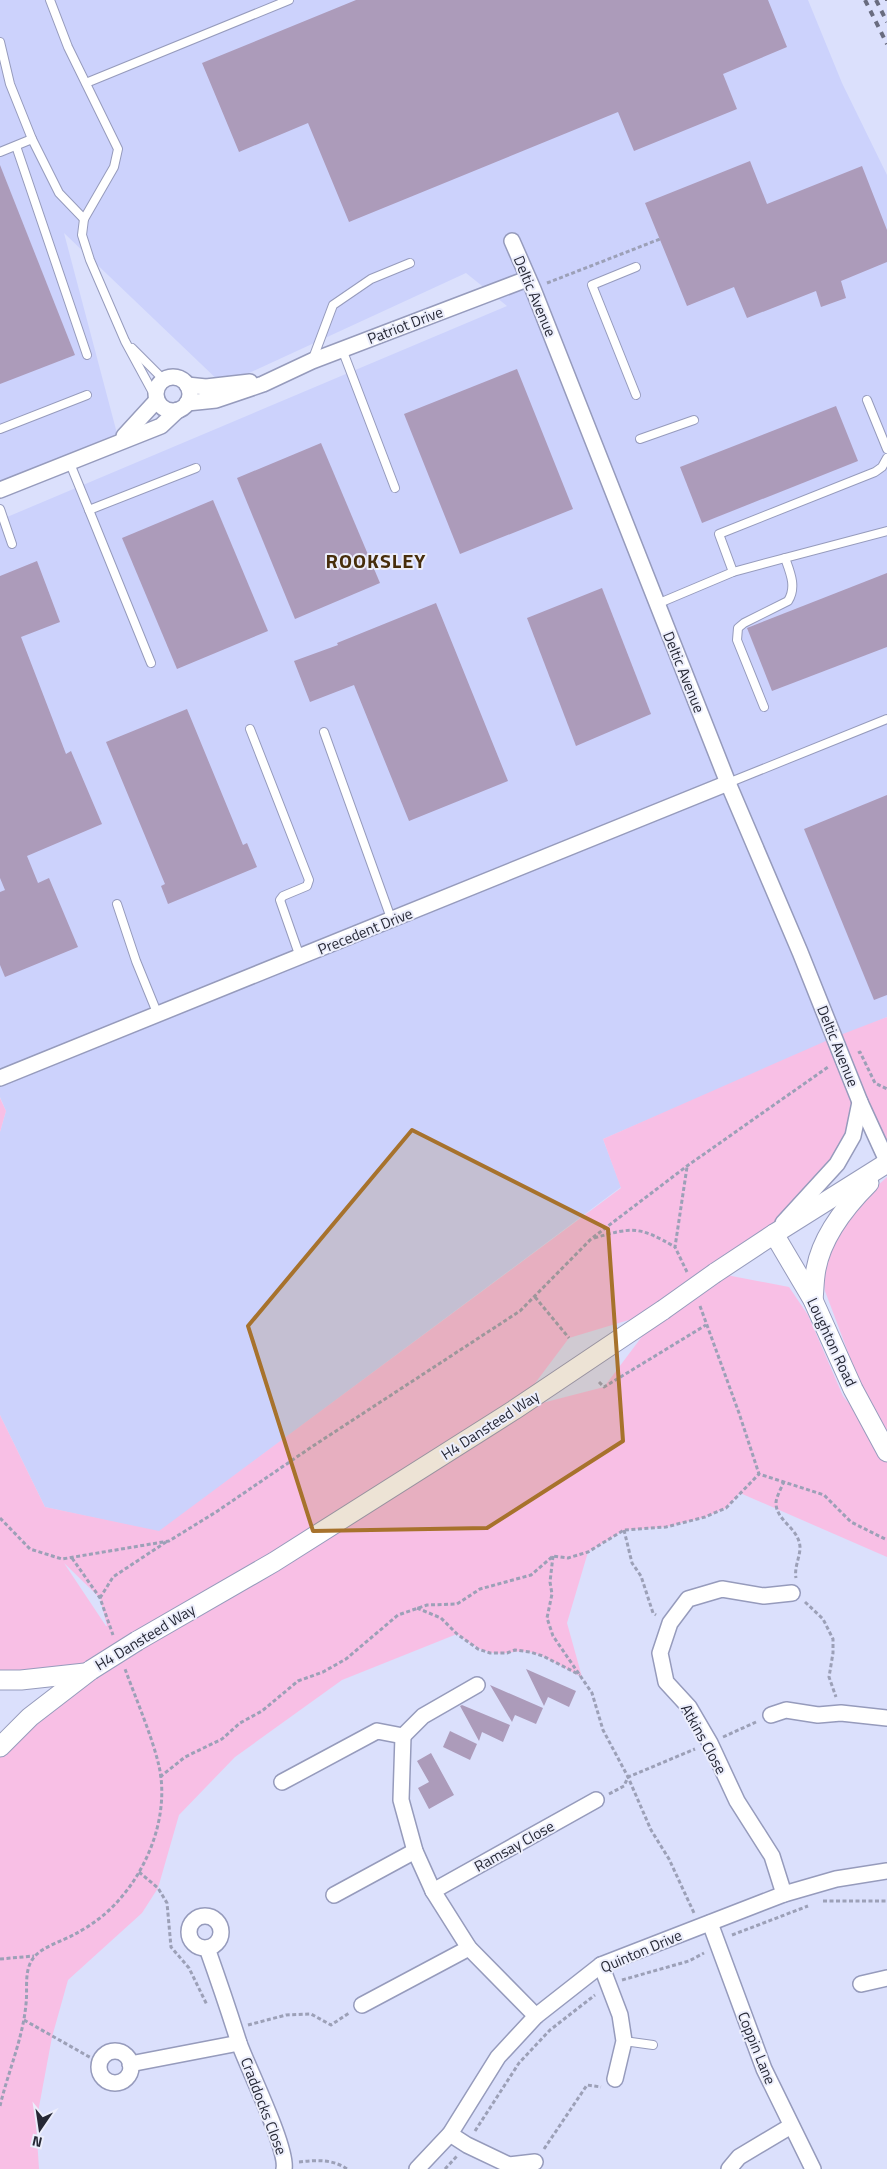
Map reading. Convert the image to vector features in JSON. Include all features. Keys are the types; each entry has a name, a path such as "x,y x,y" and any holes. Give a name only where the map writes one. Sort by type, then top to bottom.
{"street":[{"name":"Deltic Avenue","path":"512,241 728,783 887,1163"},
{"name":"Patriot Drive","path":"183,407 216,400 263,384 342,349 530,284"},
{"name":"Patriot Drive","path":"187,385 209,386 251,381 283,374"},
{"path":"0,490 119,441 161,426 183,407 190,396 187,385 175,377 164,380 157,389 159,404 170,411 183,407"},
{"path":"119,441 157,400"},
{"name":"Precedent Drive","path":"0,1078 392,921 728,783"},
{"name":"Deltic Avenue","path":"774,1234 837,1164 853,1136 860,1102"},
{"path":"813,1300 816,1267 829,1234 848,1204 887,1163"},
{"name":"H4 Dansteed Way","path":"0,1747 30,1717 88,1671 282,1557 514,1410 715,1273 887,1163"},
{"name":"Loughton Road","path":"774,1234 813,1300 853,1389 887,1452"},
{"name":"Atkins Close","path":"784,1894 772,1856 737,1801 710,1743 689,1707 666,1682 660,1653 670,1623 688,1599 722,1589 764,1596 792,1593"},
{"name":"H4 Dansteed Way","path":"0,1680 21,1680 88,1671"},
{"path":"477,1685 423,1716 403,1736 401,1800 415,1850 433,1892 469,1948 536,2016"},
{"path":"770,1716 786,1710 818,1715 841,1713 887,1718"},
{"path":"282,1782 377,1731 403,1736"},
{"name":"Ramsay Close","path":"433,1892 596,1800"},
{"path":"334,1895 415,1850"},
{"name":"Quinton Drive","path":"417,2169 450,2134 498,2057 536,2016 601,1966 784,1894 836,1879 887,1871"},
{"name":"Coppin Lane","path":"705,1924 718,1945 764,2069 813,2169"},
{"name":"Craddocks Close","path":"207,1948 237,2036 280,2144 286,2163 284,2169"},
{"path":"362,2004 469,1948"},
{"path":"601,1966 620,2015 624,2041 615,2079"},
{"path":"862,1984 887,1978"},
{"name":"Craddocks Close","path":"130,2064 237,2036"},
{"path":"116,2052 125,2055 130,2064 129,2074 122,2082 107,2081 99,2068 100,2063 106,2054 116,2052"},
{"path":"729,2169 739,2157 791,2126"},
{"path":"450,2134 508,2167 535,2162"}],"lane":[{"path":"50,0 68,46 118,149 114,167 84,219 82,235 90,260 125,342 157,400"},
{"path":"86,84 289,0"},
{"path":"0,42 10,84 32,139 59,193 84,219"},
{"path":"0,152 32,139"},
{"path":"16,146 88,355"},
{"path":"312,361 333,305 371,279 410,263"},
{"path":"636,267 592,285 636,395"},
{"path":"125,342 164,380"},
{"path":"342,349 395,488"},
{"path":"0,429 87,395"},
{"path":"867,400 887,448"},
{"path":"640,439 694,420"},
{"path":"734,572 719,534 875,472 882,467 887,458"},
{"path":"69,462 151,663"},
{"path":"89,510 196,468"},
{"path":"0,509 12,544"},
{"path":"657,604 734,572 887,531"},
{"path":"764,706 737,640 737,634 738,628 744,623 788,601 792,595 792,578 785,558"},
{"path":"728,783 887,719"},
{"path":"250,729 309,880 307,886 284,896 280,900 300,957"},
{"path":"324,732 392,921"},
{"path":"117,904 136,961 158,1015"},
{"path":"624,2041 653,2046"}],"path":[{"path":"530,284 660,239"},
{"path":"100,1598 113,1577 216,1512 313,1446 520,1311 591,1239 687,1166 843,1056 860,1052 874,1083 887,1089"},
{"path":"675,1247 687,1166"},
{"path":"591,1239 626,1229 652,1234 675,1247 680,1254 690,1281"},
{"path":"535,1297 568,1338"},
{"path":"697,1300 739,1413 759,1474"},
{"path":"599,1382 604,1387 706,1325"},
{"path":"160,1777 185,1757 222,1739 240,1723 262,1711 298,1681 323,1672 346,1659 390,1620 427,1605 457,1604 480,1589 531,1574 553,1556 568,1558 588,1552 624,1530 666,1527 705,1517 726,1508 759,1474"},
{"path":"759,1474 824,1495 851,1522 887,1540"},
{"path":"0,1518 2,1524 30,1550 62,1559 169,1541"},
{"path":"624,1530 632,1563 641,1576 653,1613 670,1623"},
{"path":"553,1556 550,1582 552,1594 548,1618 553,1636 592,1693 603,1730 628,1777 651,1830 705,1924"},
{"path":"72,1558 100,1598 115,1639"},
{"path":"417,1608 441,1618 457,1634 478,1649 490,1653 508,1653 515,1650 530,1652 543,1656 582,1677"},
{"path":"0,1959 35,1956 77,1933 101,1917 120,1898 139,1872 157,1827 162,1798 159,1766 124,1665"},
{"path":"596,1800 624,1786 628,1777 770,1716"},
{"path":"821,1901 887,1901"},
{"path":"445,2169 467,2145 519,2063 550,2030 609,1984 689,1961 736,1933 812,1904"},
{"path":"0,2106 24,2020 28,1969 35,1956"},
{"path":"237,2036 286,2015 311,2014 331,2025 362,2004"},
{"path":"24,2020 100,2063"},
{"path":"535,2162 587,2085 612,2089 615,2079"}],"highlighted area":[{"path":"412,1130 608,1229 623,1441 487,1528 313,1531 248,1326"}],"shaded area":[{"path":"0,0 808,0 842,83 887,175 887,1017 603,1139 621,1187 159,1532 45,1507 0,1415 0,1132 6,1111 0,1097 0,520 507,306 466,273 223,385 64,233 119,441 0,490"},
{"path":"887,1017 887,1161 861,1103 853,1136 774,1234 716,1273 789,1287 808,1315 843,1396 884,1448 825,1291 823,1275 829,1244 864,1198 887,1177 887,1557 740,1493 726,1508 705,1517 666,1527 624,1530 588,1552 567,1623 582,1677 535,1653 523,1651 492,1653 480,1649 457,1634 342,1680 235,1757 179,1815 158,1888 142,1913 68,1980 52,2037 36,2123 39,2169 0,2169 0,1747 84,1674 0,1680 0,1415 45,1507 159,1531 621,1188 603,1139 835,1037","holes":["662,1310 604,1387 515,1410 569,1338","64,1563 100,1598 107,1626 106,1626"]},
{"path":"0,1098 6,1111 0,1132"}],"building":[{"path":"356,0 768,0 787,47 723,74 737,109 634,151 618,112 349,222 308,123 239,152 202,63"},
{"path":"750,161 767,204 862,166 887,230 887,262 841,281 846,298 821,307 816,291 747,318 734,287 687,306 645,203"},
{"path":"0,165 75,355 0,384"},
{"path":"517,369 573,509 460,554 404,414"},
{"path":"836,406 858,461 702,523 680,467"},
{"path":"321,443 380,583 295,619 237,478"},
{"path":"213,500 268,631 177,669 122,538"},
{"path":"37,561 60,622 21,637 66,754 71,751 102,824 27,856 38,883 49,878 78,947 5,977 0,965 0,892 5,890 0,878 0,576"},
{"path":"887,573 887,647 772,691 747,628"},
{"path":"602,588 651,714 576,746 527,618"},
{"path":"436,603 508,781 409,821 354,685 310,702 294,661 338,645 337,643"},
{"path":"187,709 243,845 247,843 257,867 168,904 161,886 165,884 106,742"},
{"path":"887,795 887,995 874,1000 804,829"},
{"path":"526,1669 576,1691 569,1707 548,1697 544,1706"},
{"path":"490,1685 543,1708 536,1724 515,1715 512,1722"},
{"path":"462,1705 510,1725 503,1742 482,1732 479,1741 460,1706"},
{"path":"450,1731 477,1744 470,1760 443,1747"},
{"path":"431,1753 454,1795 429,1809 418,1788 429,1782 417,1761"}],"railway":[{"path":"865,0 887,44"},
{"path":"876,0 887,22"}],"district":[{"name":"ROOKSLEY","path":"376,560"}]}
